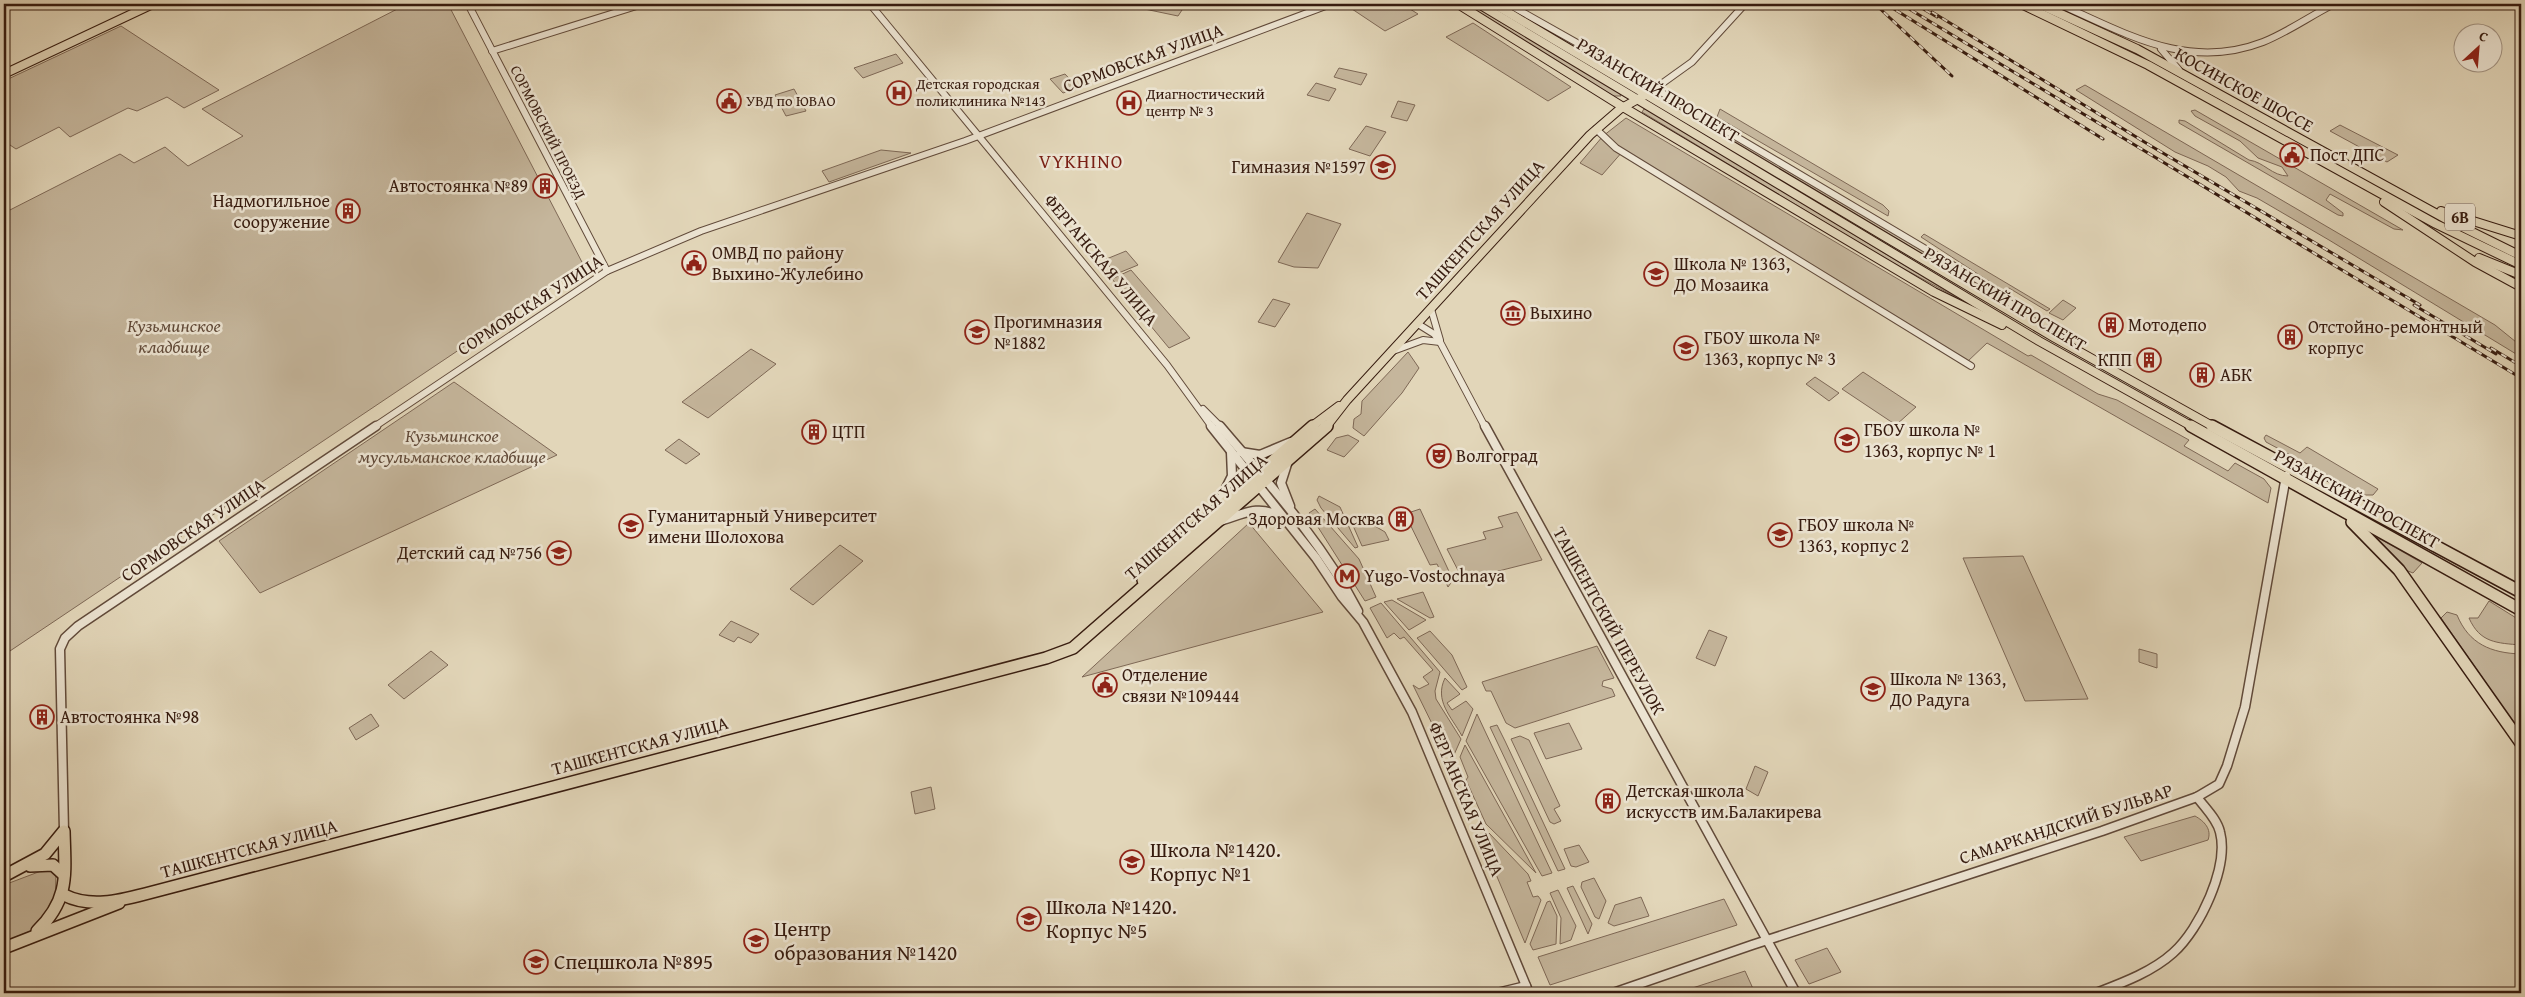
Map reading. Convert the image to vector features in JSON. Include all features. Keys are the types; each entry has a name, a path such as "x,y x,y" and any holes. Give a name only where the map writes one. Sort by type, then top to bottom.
{"main road":[{"path":"4,74 153,4"},
{"path":"1458,4 1623,107 1934,292 2039,341"},
{"name":"РЯЗАНСКИЙ ПРОСПЕКТ","path":"1479,4 2039,341 2521,610"},
{"name":"РЯЗАНСКИЙ ПРОСПЕКТ","path":"1494,4 2055,338 2287,468 2521,592"},
{"name":"КОСИНСКОЕ ШОССЕ","path":"2021,4 2095,38 2162,72 2440,226 2508,255 2521,256"},
{"name":"КОСИНСКОЕ ШОССЕ","path":"2039,4 2137,49 2401,194 2508,255 2521,265"},
{"name":"ТАШКЕНТСКАЯ УЛИЦА","path":"4,948 33,935 142,895 1046,658 1073,648 1130,597 1220,522 1333,420 1347,400 1596,129 1623,107 1647,94"},
{"path":"2315,157 2483,267 2521,287"},
{"name":"6B","path":"2401,194 2451,215 2521,236"},
{"path":"2423,228 2469,253 2521,275"},
{"name":"ТАШКЕНТСКАЯ УЛИЦА","path":"1130,597 1160,560 1299,438 1347,400"},
{"path":"2334,506 2364,532 2399,570 2521,743"},
{"path":"2491,594 2521,616"},
{"path":"4,876 29,866 53,850 64,831"},
{"name":"ТАШКЕНТСКАЯ УЛИЦА","path":"33,935 53,917 64,895 64,831"},
{"path":"29,866 53,865 64,875"},
{"name":"ТАШКЕНТСКАЯ УЛИЦА","path":"64,895 72,901 91,903 142,895"}],"street":[{"name":"СОРМОВСКИЙ ПРОЕЗД","path":"468,4 607,271"},
{"path":"492,51 643,4"},
{"name":"ФЕРГАНСКАЯ УЛИЦА","path":"870,4 1192,398 1232,452 1293,521 1363,622 1412,712 1528,990"},
{"name":"СОРМОВСКАЯ УЛИЦА","path":"64,831 60,649 65,638 78,626 607,271 729,221 978,136 1331,4"},
{"path":"1508,4 1656,88 1988,286 2055,338"},
{"path":"1647,94 1680,74 1695,61 1745,4"},
{"path":"2059,4 2161,49 2206,53 2251,46 2264,42 2334,4"},
{"path":"2161,49 2173,65 2190,78"},
{"path":"1596,129 1616,148 1971,366"},
{"path":"1393,351 1423,340 1440,342 1431,309"},
{"name":"ТАШКЕНТСКИЙ ПЕРЕУЛОК","path":"1418,324 1434,334 1440,342 1538,526 1796,993"},
{"name":"ФЕРГАНСКАЯ УЛИЦА","path":"1192,398 1217,422 1241,452 1255,476"},
{"path":"1241,452 1260,455 1299,438"},
{"path":"1213,512 1232,476 1232,452"},
{"path":"1288,461 1282,487 1293,521"},
{"name":"САМАРКАНДСКИЙ БУЛЬВАР","path":"1613,993 1766,940 2197,797 2219,784 2223,778 2245,707 2287,468"},
{"path":"1220,522 1258,508 1293,521"},
{"path":"2096,993 2155,966 2175,951 2197,923 2215,877 2222,848 2220,832 2197,797"},
{"path":"1497,993 1528,990"}],"green space":[{"name":"Кузьминское кладбище","path":"407,4 448,4 584,266 4,655 4,213 120,154 134,163 165,147 188,166 243,136 202,109"},
{"path":"1137,4 1171,4 1184,7 1178,16 1135,7"},
{"path":"1357,4 1402,4 1418,14 1385,31 1349,7"},
{"path":"1463,4 1470,4 1619,92 1621,96 1612,96"},
{"path":"1473,23 1571,87 1548,101 1446,37"},
{"path":"121,26 219,90 184,108 167,97 137,111 128,108 70,137 59,127 16,149 10,145 4,148 4,81"},
{"path":"896,54 903,63 863,78 854,68"},
{"path":"1339,68 1367,74 1361,85 1334,77"},
{"path":"1065,74 1078,88 1063,93 1050,79"},
{"path":"1316,83 1336,89 1329,101 1307,95"},
{"path":"2085,85 2495,325 2521,346 2521,357 2329,240 2257,198 2239,191 2226,177 2208,166 2175,152 2076,90"},
{"path":"794,89 806,111 786,116 775,95"},
{"path":"1670,99 1949,265 1978,287 1667,101"},
{"path":"1398,101 1415,105 1407,121 1391,117"},
{"path":"1644,109 1648,109 1961,300 1886,259 1642,112"},
{"path":"1720,109 1883,205 1889,211 1888,216 1717,117"},
{"path":"2195,110 2403,230 2394,229 2330,194 2326,200 2343,213 2343,216 2338,215 2179,123 2179,120 2185,121 2249,160 2259,163 2277,174 2288,176 2282,167 2258,158 2240,141 2195,116 2191,111"},
{"path":"1626,118 2028,356 2031,355 2098,394 2117,400 2189,440 2184,446 2228,471 2235,463 2264,479 2271,488 2268,503 1987,343 1967,362 1623,151 1602,175 1580,163 1603,136"},
{"path":"2340,125 2398,155 2387,162 2330,131"},
{"path":"1366,126 1386,132 1370,156 1349,149"},
{"path":"881,150 911,153 829,182 822,171"},
{"path":"1307,213 1341,224 1318,268 1294,267 1278,262"},
{"path":"1924,234 2050,309 2047,311 2009,288 2004,291 1921,237"},
{"path":"1126,251 1138,265 1116,274 1104,260"},
{"path":"1131,270 1190,338 1169,348 1112,279"},
{"path":"1273,299 1290,304 1275,327 1258,322"},
{"path":"2063,300 2076,308 2063,320 2049,313"},
{"path":"751,349 776,364 708,418 682,402"},
{"path":"1408,352 1419,368 1402,393 1364,436 1353,428 1354,419 1361,414 1362,401"},
{"path":"1863,372 1916,407 1896,425 1842,389"},
{"path":"1815,377 1839,393 1829,401 1806,384"},
{"name":"Кузьминское мусульманское кладбище","path":"454,382 557,455 260,593 219,541"},
{"path":"1348,435 1359,441 1344,457 1327,450 1336,438"},
{"path":"2266,435 2300,453 2307,447 2378,489 2373,495 2365,495 2266,442 2264,438"},
{"path":"679,439 700,454 686,464 665,450"},
{"path":"1319,496 1340,507 1358,547 1355,548 1321,508 1317,500"},
{"path":"1315,509 1359,559 1376,597 1365,601 1309,513"},
{"path":"1420,509 1453,580 1448,587 1437,564 1430,565 1405,514"},
{"path":"1517,512 1542,560 1463,580 1447,549 1486,539 1483,532 1503,527 1498,517"},
{"path":"1356,515 1385,532 1389,540 1362,546 1351,521"},
{"path":"1249,523 1323,612 1082,677"},
{"path":"2376,538 2422,563 2413,573 2408,571"},
{"path":"840,545 863,561 813,605 790,589"},
{"path":"2023,556 2088,699 2025,701 1963,558"},
{"path":"1423,592 1434,617 1430,618 1397,599"},
{"path":"1392,600 1426,620 1409,630 1384,602"},
{"path":"2489,601 2521,621 2521,645 2490,640 2473,626 2469,618 2478,618"},
{"path":"1381,603 1440,672 1435,691 1436,699 1461,739 1453,757 1442,744 1413,685 1419,689 1429,684 1423,677 1433,670 1404,637 1400,639 1394,633 1387,638 1370,608"},
{"path":"2447,612 2457,615 2468,633 2482,645 2500,652 2521,654 2521,733 2441,618"},
{"path":"731,621 759,634 751,643 738,637 734,642 719,635"},
{"path":"1709,630 1727,637 1715,666 1696,658"},
{"path":"1430,631 1452,655 1467,687 1462,690 1417,638"},
{"path":"1597,646 1614,678 1603,681 1602,686 1612,689 1615,696 1515,728 1506,723 1491,691 1486,691 1482,682"},
{"path":"2139,649 2157,654 2157,668 2139,662"},
{"path":"431,651 448,665 404,699 388,685"},
{"path":"1445,678 1460,694 1447,703 1452,710 1466,701 1473,709 1462,736 1445,708 1441,694"},
{"path":"371,714 379,726 356,740 349,728"},
{"path":"1477,714 1552,873 1542,876 1466,741"},
{"path":"1569,723 1582,749 1546,759 1534,733"},
{"path":"1497,725 1565,869 1558,871 1490,727"},
{"path":"1520,736 1529,740 1560,806 1554,809 1561,821 1554,824 1550,822 1511,739"},
{"path":"1465,745 1536,873 1486,824 1466,780 1468,777 1460,757"},
{"path":"1755,766 1768,772 1758,796 1746,789"},
{"path":"931,787 935,809 915,814 911,792"},
{"path":"2195,816 2208,829 2208,840 2141,861 2124,837"},
{"path":"1489,833 1528,874 1531,881 1527,882 1533,897 1538,896 1541,900 1525,943 1487,853 1486,836"},
{"path":"1579,845 1589,862 1576,867 1571,866 1564,849"},
{"path":"49,868 56,872 55,910 40,927 4,942 4,885"},
{"path":"1594,878 1606,901 1599,919 1595,917 1581,887 1582,882"},
{"path":"1573,886 1592,924 1588,934 1567,888"},
{"path":"1558,890 1576,926 1571,940 1560,944 1561,918 1550,893"},
{"path":"1641,897 1649,916 1614,926 1608,923 1615,905"},
{"path":"1724,899 1737,925 1550,985 1538,957"},
{"path":"1550,901 1557,916 1556,944 1533,950 1530,944 1547,902"},
{"path":"1827,948 1841,972 1809,984 1795,960"},
{"path":"1745,971 1755,993 1677,993"}],"railway":[{"path":"1875,4 1952,76"},
{"path":"1886,4 2103,139"},
{"path":"1901,4 2521,378"},
{"path":"1915,4 1937,17"},
{"path":"1932,12 2151,146 2420,305"},
{"path":"2414,305 2496,354"},
{"path":"2491,348 2521,366"}],"place":[{"name":"Детская городская поликлиника №143","path":"899,93"},
{"name":"УВД по ЮВАО","path":"729,101"},
{"name":"Диагностический центр № 3","path":"1129,103"},
{"name":"Пост ДПС","path":"2292,155"},
{"name":"Гимназия №1597","path":"1383,167"},
{"name":"Автостоянка №89","path":"545,186"},
{"name":"Надмогильное сооружение","path":"348,211"},
{"name":"ОМВД по району Выхино-Жулебино","path":"694,263"},
{"name":"Школа № 1363, ДО Мозаика","path":"1656,274"},
{"name":"Выхино","path":"1513,313"},
{"name":"Мотодепо","path":"2111,325"},
{"name":"Прогимназия №1882","path":"977,332"},
{"name":"Отстойно-ремонтный корпус","path":"2290,337"},
{"name":"ГБОУ школа № 1363, корпус № 3","path":"1686,348"},
{"name":"КПП","path":"2149,360"},
{"name":"АБК","path":"2202,375"},
{"name":"ЦТП","path":"814,432"},
{"name":"ГБОУ школа № 1363, корпус № 1","path":"1847,440"},
{"name":"Волгоград","path":"1439,456"},
{"name":"Здоровая Москва","path":"1401,519"},
{"name":"Гуманитарный Университет имени Шолохова","path":"631,526"},
{"name":"ГБОУ школа № 1363, корпус 2","path":"1780,535"},
{"name":"Детский сад №756","path":"559,553"},
{"name":"Yugo-Vostochnaya","path":"1347,576"},
{"name":"Отделение связи №109444","path":"1105,685"},
{"name":"Школа № 1363, ДО Радуга","path":"1873,689"},
{"name":"Автостоянка №98","path":"42,717"},
{"name":"Детская школа искусств им.Балакирева","path":"1608,801"},
{"name":"Школа №1420. Корпус №1","path":"1132,862"},
{"name":"Школа №1420. Корпус №5","path":"1029,919"},
{"name":"Центр образования №1420","path":"756,941"},
{"name":"Спецшкола №895","path":"536,962"}],"district":[{"name":"VYKHINO","path":"1081,161"}]}
